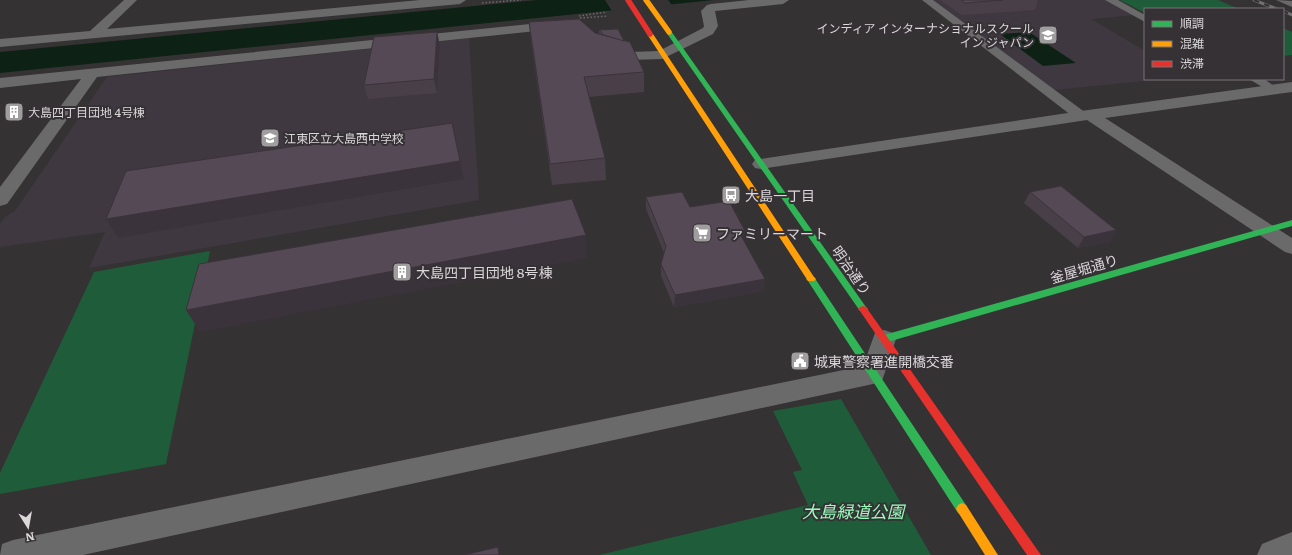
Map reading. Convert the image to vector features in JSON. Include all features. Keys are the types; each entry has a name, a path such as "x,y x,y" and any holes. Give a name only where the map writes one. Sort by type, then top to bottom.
{"main road":[{"path":"628,0 662,55 992,555"},
{"name":"明治通り","path":"646,0 1036,555"},
{"name":"釜屋堀通り","path":"884,339 1292,223"}],"street":[{"path":"94,34 131,0"},
{"path":"0,43 460,0"},
{"path":"595,42 601,47 629,56 662,55 708,31 711,26 707,12 711,8 783,0"},
{"path":"0,83 573,22"},
{"path":"0,200 92,74"},
{"path":"761,164 1292,87"},
{"path":"1085,116 1292,247"},
{"path":"13,555 873,374 884,339"},
{"path":"1273,555 1292,547"}],"lane":[{"path":"927,0 1085,116"},
{"path":"1110,0 1144,18"},
{"path":"1281,0 1292,4"},
{"path":"1257,80 1274,90"}],"path":[{"path":"573,22 607,15"}],"shaded area":[{"path":"537,0 714,0 0,73 0,52"},
{"name":"インディア インターナショナルスクール イン ジャパン","path":"931,0 1107,0 1134,15 1091,19 1144,50 1144,80 1152,80 1054,90"},
{"path":"1029,32 1076,63 1043,66 1000,34"},
{"name":"江東区立大島西中学校","path":"469,38 479,200 89,268 105,232 0,247 0,224 5,217 15,211 107,77"}],"green space":[{"path":"1120,0 1218,0 1237,8 1144,8 1144,12"},
{"path":"1284,28 1292,32 1292,55 1284,56"},
{"path":"210,251 166,464 0,494 0,473 94,272"},
{"name":"大島緑道公園","path":"841,399 931,555 599,555 808,505 793,472 802,470 773,411"}],"pier":[{"path":"605,0 668,0 672,5 612,11"}],"building":[{"path":"961,0 1003,0 965,3"},
{"path":"579,19 595,33 630,42 644,72 584,77 605,158 550,164 529,22"},
{"path":"618,29 624,41 604,35 599,30"},
{"path":"437,32 434,79 364,85 374,37"},
{"path":"452,123 460,161 106,219 126,171"},
{"path":"1061,186 1116,230 1084,237 1030,192"},
{"path":"682,192 690,207 729,201 745,231 739,232 765,279 675,295 661,264 666,246 646,197"},
{"path":"572,199 586,235 186,310 199,264"},
{"path":"498,547 499,555 464,555"}],"railway":[{"path":"1254,0 1274,8"},
{"path":"1284,11 1292,15"}],"traffic: fast":[{"path":"669,32 863,309"},
{"path":"884,339 1292,223"},
{"path":"811,279 962,509"}],"traffic: slow":[{"path":"646,0 669,32"},
{"path":"650,34 811,279"},
{"path":"962,509 992,555"}],"traffic: jam":[{"path":"628,0 650,34"},
{"path":"863,309 1035,555"}],"place":[{"name":"インディア インターナショナルスクール イン ジャパン","path":"1048,35"},
{"name":"大島四丁目団地 4号棟","path":"14,112"},
{"name":"江東区立大島西中学校","path":"270,138"},
{"name":"大島一丁目","path":"731,195"},
{"name":"ファミリーマート","path":"702,233"},
{"name":"大島四丁目団地 8号棟","path":"402,272"},
{"name":"城東警察署進開橋交番","path":"800,361"}]}
